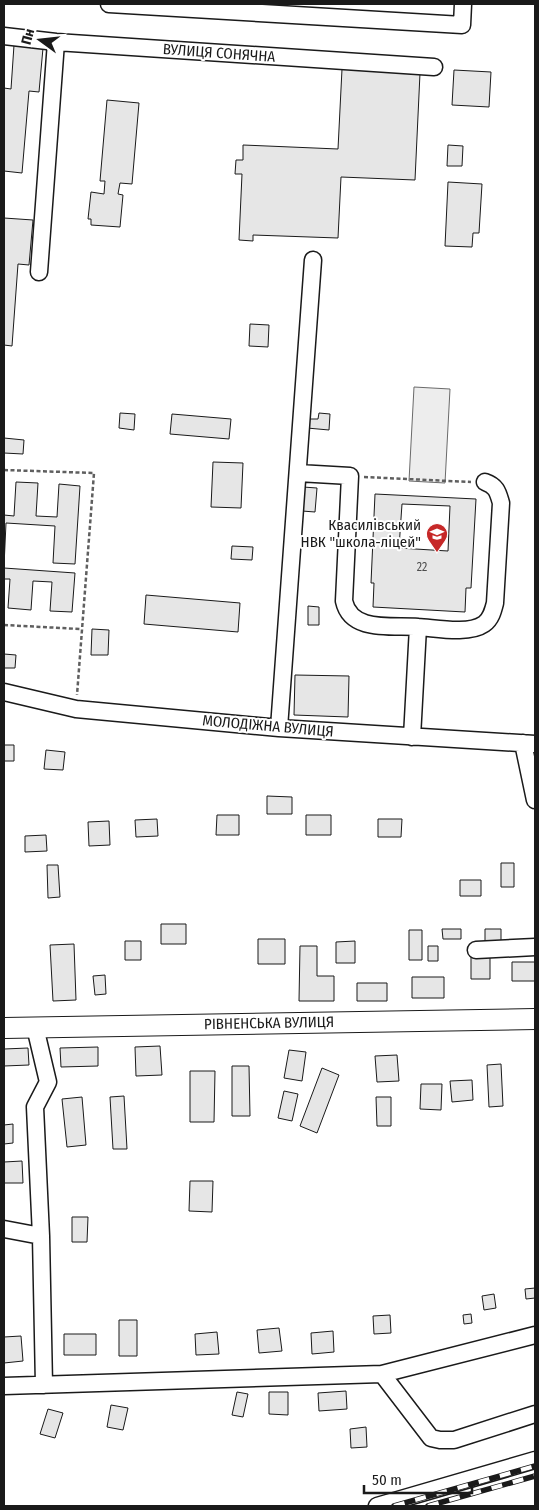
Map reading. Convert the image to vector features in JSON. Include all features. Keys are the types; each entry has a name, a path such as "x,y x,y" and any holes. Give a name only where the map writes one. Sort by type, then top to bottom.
{"main road":[{"name":"РІВНЕНСЬКА ВУЛИЦЯ","path":"4,1028 535,1019"}],"street":[{"path":"109,4 177,6 462,25 463,4"},
{"name":"ВУЛИЦЯ СОНЯЧНА","path":"4,36 56,42 434,67"},
{"path":"39,272 56,42"},
{"path":"279,728 313,260"},
{"path":"298,473 350,476 344,601 346,611 358,622 418,627 473,628 484,624 491,615 495,603 500,503 498,492 493,484 485,482"},
{"path":"412,736 418,627"},
{"name":"МОЛОДІЖНА ВУЛИЦЯ","path":"4,692 76,709 279,728 529,743"},
{"path":"529,743 535,800"},
{"path":"476,950 535,947"},
{"path":"35,1027 48,1082 35,1107 41,1236 44,1385"},
{"path":"4,1229 41,1236"},
{"path":"4,1386 382,1374 535,1335"},
{"path":"382,1374 431,1438 454,1440 535,1414"},
{"path":"377,1506 535,1460"}],"path":[{"path":"4,470 94,473 80,629 76,709"},
{"path":"350,476 485,482"},
{"path":"4,625 80,629"}],"shaded area":[{"path":"414,387 450,389 445,483 409,481"}],"building":[{"path":"14,45 43,48 39,92 29,91 22,173 4,171 4,88 11,89"},
{"path":"342,69 420,73 415,180 341,177 338,238 253,235 253,241 239,240 242,174 235,174 236,160 243,160 243,145 338,149"},
{"path":"454,70 491,72 489,107 452,105"},
{"path":"107,100 139,103 132,184 120,183 118,194 123,195 120,227 91,225 91,219 88,219 91,192 104,194 105,181 100,181"},
{"path":"448,145 463,146 462,166 447,166"},
{"path":"448,182 482,184 479,233 473,233 472,247 445,246"},
{"path":"4,218 33,220 29,265 18,264 12,346 4,345"},
{"path":"250,324 269,325 268,347 249,346"},
{"path":"120,413 135,414 134,430 119,428"},
{"path":"319,413 330,414 329,430 307,428 307,419 318,419"},
{"path":"172,414 231,419 229,439 170,434"},
{"path":"4,438 24,440 23,454 4,453"},
{"path":"213,462 243,463 241,508 211,507"},
{"path":"16,482 38,483 36,516 57,517 59,484 80,486 75,564 53,563 55,526 6,523 4,566 4,515 14,516"},
{"path":"303,487 317,488 315,512 302,511"},
{"path":"375,494 476,499 471,588 466,588 465,612 373,607 374,583 371,583","holes":["402,504 450,506 448,551 399,548"]},
{"path":"232,546 253,547 252,560 231,559"},
{"path":"4,568 75,573 72,612 50,611 52,582 33,581 31,610 8,608 10,579 4,579"},
{"path":"146,595 240,603 238,632 144,624"},
{"path":"308,606 319,607 319,625 308,625"},
{"path":"92,629 109,630 108,655 91,655"},
{"path":"4,654 16,655 15,668 4,668"},
{"path":"295,675 349,676 348,717 294,715"},
{"path":"4,745 14,745 14,761 4,761"},
{"path":"46,750 65,752 63,770 44,769"},
{"path":"267,796 292,797 292,814 267,814"},
{"path":"217,815 239,815 239,835 216,835"},
{"path":"306,815 331,815 331,835 306,835"},
{"path":"157,819 158,836 136,837 135,820"},
{"path":"378,819 402,819 401,837 378,837"},
{"path":"109,821 110,845 89,846 88,822"},
{"path":"46,835 47,851 25,852 25,836"},
{"path":"501,863 514,863 514,887 501,887"},
{"path":"47,865 58,865 60,897 48,898"},
{"path":"460,880 481,880 481,896 460,896"},
{"path":"161,924 186,924 186,944 161,944"},
{"path":"442,929 461,929 461,939 443,939"},
{"path":"485,929 501,929 501,945 485,945"},
{"path":"409,930 422,930 422,960 409,960"},
{"path":"258,939 285,939 285,964 258,964"},
{"path":"125,941 141,941 141,960 125,960"},
{"path":"355,941 355,963 336,963 336,942"},
{"path":"74,944 76,1000 53,1001 50,945"},
{"path":"300,946 317,946 317,976 334,976 334,1001 299,1001"},
{"path":"428,946 438,946 438,961 428,961"},
{"path":"471,957 490,957 490,979 471,979"},
{"path":"512,962 535,962 535,981 512,981"},
{"path":"105,975 106,994 95,995 93,976"},
{"path":"412,977 444,977 444,998 412,998"},
{"path":"357,983 387,983 387,1001 357,1001"},
{"path":"160,1046 162,1075 136,1076 135,1047"},
{"path":"98,1047 98,1066 61,1067 60,1048"},
{"path":"28,1048 29,1065 4,1066 4,1049"},
{"path":"289,1050 306,1052 302,1081 284,1078"},
{"path":"397,1055 399,1081 377,1082 375,1056"},
{"path":"501,1064 503,1106 489,1107 487,1065"},
{"path":"232,1066 249,1066 250,1116 232,1116"},
{"path":"322,1068 339,1075 317,1133 300,1126"},
{"path":"190,1071 215,1071 214,1122 190,1122"},
{"path":"472,1080 473,1100 452,1102 450,1081"},
{"path":"421,1084 442,1084 441,1110 420,1109"},
{"path":"284,1091 298,1094 292,1121 278,1118"},
{"path":"124,1096 127,1149 113,1149 110,1097"},
{"path":"82,1097 86,1145 67,1147 62,1099"},
{"path":"376,1097 391,1097 391,1126 377,1126"},
{"path":"13,1124 13,1143 4,1144 4,1125"},
{"path":"22,1161 23,1183 4,1183 4,1162"},
{"path":"190,1181 213,1181 212,1212 189,1211"},
{"path":"72,1217 88,1217 87,1242 72,1242"},
{"path":"535,1288 535,1298 526,1299 525,1289"},
{"path":"494,1294 496,1308 484,1310 482,1296"},
{"path":"471,1314 472,1323 464,1324 463,1315"},
{"path":"390,1315 391,1333 374,1334 373,1316"},
{"path":"119,1320 137,1320 137,1356 119,1356"},
{"path":"279,1328 282,1351 259,1353 257,1330"},
{"path":"333,1331 334,1352 312,1354 311,1333"},
{"path":"217,1332 219,1354 196,1355 195,1334"},
{"path":"64,1334 96,1334 96,1355 64,1355"},
{"path":"21,1336 23,1361 4,1363 4,1337"},
{"path":"346,1391 347,1409 319,1411 318,1393"},
{"path":"237,1392 248,1394 243,1417 232,1415"},
{"path":"269,1392 288,1392 288,1415 269,1414"},
{"path":"111,1405 128,1408 123,1430 107,1427"},
{"path":"48,1409 63,1413 55,1438 40,1434"},
{"path":"366,1427 367,1447 351,1448 350,1429"}],"railway":[{"path":"394,1506 535,1466"},
{"path":"428,1506 535,1476"}],"place":[{"name":"Квасилівський НВК \"школа-ліцей\"","path":"437,553"}]}
